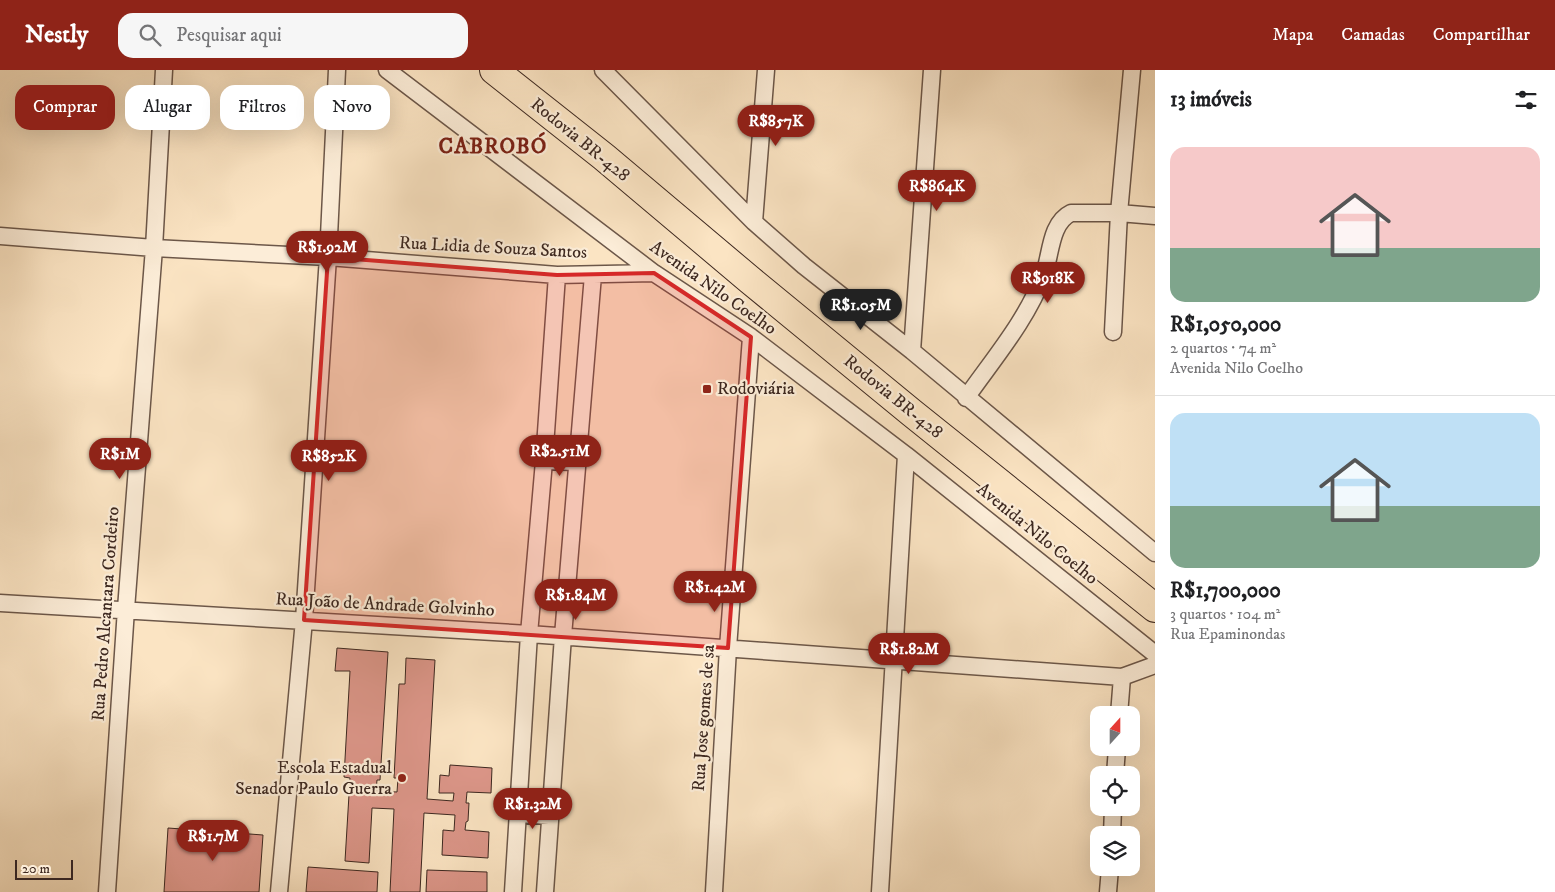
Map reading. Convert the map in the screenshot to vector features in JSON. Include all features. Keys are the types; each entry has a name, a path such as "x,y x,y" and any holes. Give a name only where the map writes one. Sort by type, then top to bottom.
{"highway":[{"name":"Rodovia BR-428","path":"494,70 604,157 912,413 1155,608"}],"street":[{"name":"Rua Pedro Alcantara Cordeiro","path":"107,892 126,609 154,248 164,70"},
{"path":"279,892 304,620 328,257 337,70"},
{"name":"Avenida Nilo Coelho","path":"387,70 654,273 751,337 906,455 1155,654"},
{"path":"603,70 754,222 804,266 912,351 966,398 1155,553"},
{"path":"754,222 766,70"},
{"path":"912,351 932,70"},
{"path":"1113,332 1119,213 1132,70"},
{"path":"966,398 1029,308 1044,274 1057,226 1061,220 1071,214 1119,213 1155,216"},
{"name":"Rua Lidia de Souza Santos","path":"0,236 154,248 328,257 557,275 654,273"},
{"path":"513,892 529,634 544,461 557,275"},
{"path":"545,892 563,636 593,275"},
{"name":"Rua Jose gomes de sa","path":"714,892 728,648 751,337"},
{"path":"880,892 906,455"},
{"path":"544,461 578,462"},
{"name":"Rua João de Andrade Golvinho","path":"0,603 563,636 1122,677 1155,664"},
{"path":"1120,706 1122,677"},
{"path":"519,814 550,816"},
{"path":"1108,892 1109,876"}],"highlighted area":[{"path":"328,257 557,275 654,273 751,337 728,648 304,620"}],"building":[{"path":"337,648 388,652 380,780 377,780 376,791 397,792 398,778 394,778 399,684 405,684 406,658 435,660 427,799 453,801 454,793 439,793 440,775 449,776 450,765 492,768 491,793 467,792 466,803 469,803 468,821 466,822 465,830 489,832 488,858 442,855 443,830 454,831 455,815 424,813 420,892 390,892 394,809 372,808 369,863 345,861 350,778 344,777 350,671 335,671"},
{"path":"168,828 263,835 259,892 164,892"},
{"path":"308,867 378,872 377,892 306,892"},
{"path":"427,870 487,872 487,892 426,892"}],"place":[{"name":"Rodoviária","path":"707,389"},
{"name":"Escola Estadual Senador Paulo Guerra","path":"402,778"}],"district":[{"name":"CABROBÓ","path":"493,146"}]}
